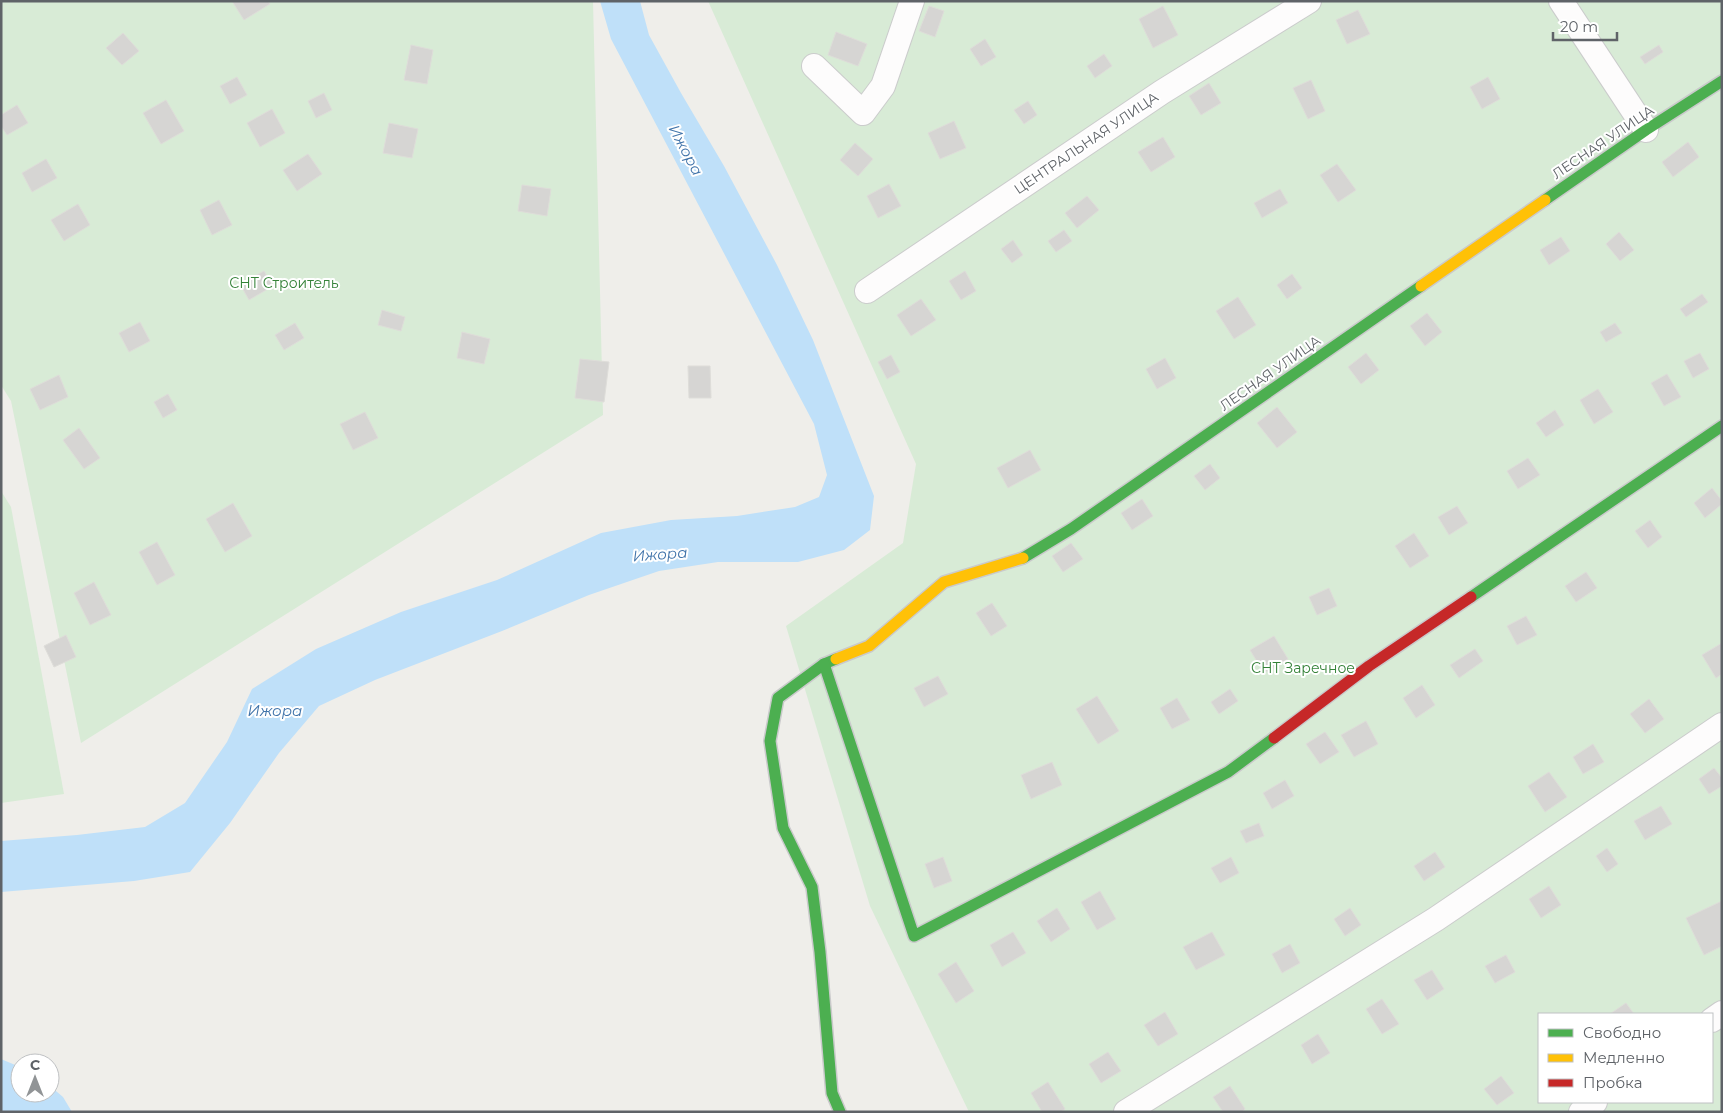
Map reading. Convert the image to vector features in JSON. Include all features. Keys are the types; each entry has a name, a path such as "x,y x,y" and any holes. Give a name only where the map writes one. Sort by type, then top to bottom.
{"street":[{"path":"814,66 863,113 883,86 912,1"},
{"name":"ЦЕНТРАЛЬНАЯ УЛИЦА","path":"867,291 1162,92 1309,1"},
{"path":"1561,1 1646,130"},
{"name":"ЛЕСНАЯ УЛИЦА","path":"840,1112 832,1093 820,952 812,887 783,828 770,741 778,698 824,664 869,646 944,582 1024,558 1071,529 1646,130 1722,81"},
{"path":"824,664 914,936 1228,772 1369,666 1722,426"},
{"path":"1126,1112 1436,919 1722,725"},
{"path":"1581,1112 1594,1103"}],"green space":[{"name":"СНТ Строитель","path":"1,1 593,1 603,415 81,743 11,401 1,385"},
{"name":"СНТ Заречное","path":"708,1 1722,1 1722,1112 969,1112 870,906 786,626 903,543 916,464"},
{"path":"1,491 11,507 64,794 1,803"}],"water":[{"name":"Ижора","path":"600,1 640,1 649,35 724,166 777,265 813,340 874,496 870,530 844,550 798,562 718,562 659,571 589,595 375,680 319,706 279,753 230,823 190,872 134,881 1,892 1,841 145,827 185,803 227,742 252,689 316,649 401,612 497,580 601,533 671,520 737,516 795,507 819,497 827,475 814,424 611,39"},
{"path":"1,1059 10,1063 10,1103 60,1103 60,1094 72,1112 1,1112"}],"building":[{"path":"232,1 268,1 270,4 244,20"},
{"path":"929,6 944,11 935,37 919,31"},
{"path":"1163,6 1178,35 1153,48 1139,19"},
{"path":"1358,10 1370,34 1347,44 1336,20"},
{"path":"836,32 867,44 858,66 828,55"},
{"path":"123,33 139,51 122,65 106,48"},
{"path":"985,39 996,57 981,66 970,49"},
{"path":"411,45 433,50 427,84 404,80"},
{"path":"1659,45 1663,52 1645,64 1640,57"},
{"path":"1104,54 1112,66 1095,78 1087,66"},
{"path":"237,77 247,95 230,104 220,86"},
{"path":"1488,77 1500,99 1482,109 1470,87"},
{"path":"1311,80 1325,111 1308,119 1293,88"},
{"path":"1209,83 1221,103 1201,115 1189,96"},
{"path":"324,93 332,110 316,118 308,101"},
{"path":"166,100 184,131 161,144 143,113"},
{"path":"1028,101 1037,115 1024,124 1014,110"},
{"path":"17,105 28,123 7,135 1,126 1,115"},
{"path":"272,109 285,133 260,147 247,123"},
{"path":"954,121 966,148 940,159 928,133"},
{"path":"389,123 418,129 412,158 383,153"},
{"path":"1163,137 1175,157 1151,172 1138,152"},
{"path":"1688,142 1699,157 1673,177 1662,162"},
{"path":"855,143 873,159 858,176 840,160"},
{"path":"308,154 322,174 297,191 283,170"},
{"path":"46,159 57,178 32,192 22,173"},
{"path":"1337,164 1356,190 1338,202 1320,175"},
{"path":"889,184 901,206 878,218 867,196"},
{"path":"522,185 551,189 547,216 518,211"},
{"path":"1280,189 1288,203 1262,218 1254,203"},
{"path":"1087,196 1099,210 1077,228 1065,213"},
{"path":"219,200 232,225 212,235 200,210"},
{"path":"78,204 90,225 64,241 51,220"},
{"path":"1064,230 1072,241 1056,252 1048,241"},
{"path":"1619,232 1634,250 1620,261 1606,244"},
{"path":"1561,237 1570,251 1549,265 1540,250"},
{"path":"1013,240 1023,255 1012,263 1001,249"},
{"path":"264,271 273,286 249,300 240,284"},
{"path":"965,271 976,291 961,300 949,281"},
{"path":"1292,274 1302,288 1287,299 1277,285"},
{"path":"1702,294 1708,302 1686,317 1680,309"},
{"path":"1238,297 1256,325 1234,339 1216,311"},
{"path":"921,299 936,320 911,336 897,315"},
{"path":"382,310 405,317 401,331 378,325"},
{"path":"1427,313 1442,332 1425,346 1410,326"},
{"path":"140,322 150,341 129,352 119,333"},
{"path":"295,323 304,338 284,350 275,335"},
{"path":"1615,323 1622,333 1606,342 1600,332"},
{"path":"462,332 490,339 484,364 457,358"},
{"path":"1366,353 1379,370 1361,384 1348,367"},
{"path":"1700,353 1709,369 1693,378 1684,361"},
{"path":"891,355 900,372 887,379 878,362"},
{"path":"1165,358 1176,378 1157,389 1146,369"},
{"path":"580,359 609,362 604,402 575,398"},
{"path":"688,366 710,366 711,398 689,398"},
{"path":"1667,374 1681,397 1664,406 1651,383"},
{"path":"59,375 68,397 40,410 30,389"},
{"path":"1598,389 1613,412 1594,424 1580,400"},
{"path":"168,394 177,410 163,418 154,402"},
{"path":"1277,407 1297,432 1277,448 1257,423"},
{"path":"1555,410 1564,425 1546,437 1536,423"},
{"path":"365,412 378,438 353,450 340,424"},
{"path":"79,428 100,458 84,469 63,440"},
{"path":"1030,450 1041,470 1008,488 997,468"},
{"path":"1528,458 1540,475 1518,489 1507,471"},
{"path":"1210,464 1220,478 1205,490 1194,476"},
{"path":"1712,488 1722,501 1722,504 1705,518 1694,503"},
{"path":"1142,499 1153,516 1132,530 1121,513"},
{"path":"233,503 252,536 225,552 206,519"},
{"path":"1457,506 1468,523 1449,535 1438,517"},
{"path":"1650,520 1662,537 1648,548 1635,531"},
{"path":"1414,533 1429,556 1410,568 1395,546"},
{"path":"157,542 175,575 157,585 139,552"},
{"path":"1071,543 1083,559 1063,572 1052,556"},
{"path":"1586,572 1597,588 1576,602 1565,586"},
{"path":"94,582 111,615 90,625 74,593"},
{"path":"1329,588 1337,606 1317,615 1309,597"},
{"path":"992,603 1007,626 991,636 976,613"},
{"path":"1526,616 1537,635 1517,645 1507,626"},
{"path":"66,635 76,657 54,667 44,646"},
{"path":"1274,636 1288,659 1264,673 1250,650"},
{"path":"1722,643 1722,674 1716,678 1702,655"},
{"path":"1475,649 1483,661 1459,678 1450,665"},
{"path":"938,676 948,694 924,707 914,688"},
{"path":"1422,685 1435,705 1416,718 1403,698"},
{"path":"1230,689 1238,701 1219,714 1211,702"},
{"path":"1097,696 1119,731 1098,744 1076,709"},
{"path":"1177,698 1190,720 1172,729 1160,708"},
{"path":"1649,699 1664,719 1645,733 1630,714"},
{"path":"1366,721 1378,744 1354,757 1341,735"},
{"path":"1325,732 1339,752 1320,764 1306,744"},
{"path":"1593,744 1604,762 1583,774 1573,757"},
{"path":"1052,762 1062,785 1031,799 1021,775"},
{"path":"1714,768 1722,778 1722,786 1709,794 1699,779"},
{"path":"1549,772 1567,797 1545,812 1528,786"},
{"path":"1285,780 1294,796 1272,809 1263,793"},
{"path":"1661,806 1672,824 1645,840 1634,821"},
{"path":"1259,823 1264,836 1246,843 1240,831"},
{"path":"1607,848 1618,864 1607,872 1596,856"},
{"path":"1435,852 1445,867 1424,881 1414,866"},
{"path":"943,857 952,881 934,888 925,864"},
{"path":"1231,857 1239,873 1220,883 1211,868"},
{"path":"1549,886 1561,905 1541,918 1529,899"},
{"path":"1100,891 1116,919 1097,930 1081,902"},
{"path":"1722,901 1722,946 1704,955 1686,918"},
{"path":"1057,908 1070,929 1051,942 1037,921"},
{"path":"1350,908 1361,925 1345,936 1334,919"},
{"path":"1013,932 1026,953 1002,967 990,945"},
{"path":"1212,932 1225,955 1196,970 1183,947"},
{"path":"1290,944 1300,963 1282,973 1272,954"},
{"path":"1506,955 1515,972 1495,983 1485,966"},
{"path":"956,962 974,991 956,1003 938,974"},
{"path":"1432,970 1444,989 1427,1000 1414,980"},
{"path":"1382,999 1399,1024 1382,1034 1366,1009"},
{"path":"1626,1003 1633,1013 1611,1013"},
{"path":"1165,1012 1178,1034 1158,1046 1144,1025"},
{"path":"1318,1034 1330,1053 1312,1064 1301,1045"},
{"path":"1108,1052 1121,1071 1101,1083 1089,1064"},
{"path":"1501,1076 1514,1093 1497,1105 1484,1089"},
{"path":"1048,1082 1065,1109 1061,1112 1042,1112 1031,1093"},
{"path":"1230,1086 1245,1109 1242,1112 1223,1112 1213,1097"}],"traffic: fast":[{"path":"1545,200 1646,130 1722,81"},
{"path":"1023,558 1071,529 1421,286"},
{"path":"1471,597 1722,426"},
{"path":"836,659 824,664 778,698 770,741 783,828 812,887 820,952 832,1093 840,1112"},
{"path":"824,664 914,936 1228,772 1274,738"}],"traffic: slow":[{"path":"1421,286 1545,200"},
{"path":"836,659 869,646 944,582 1023,558"}],"traffic: jam":[{"path":"1274,738 1369,666 1471,597"}]}
